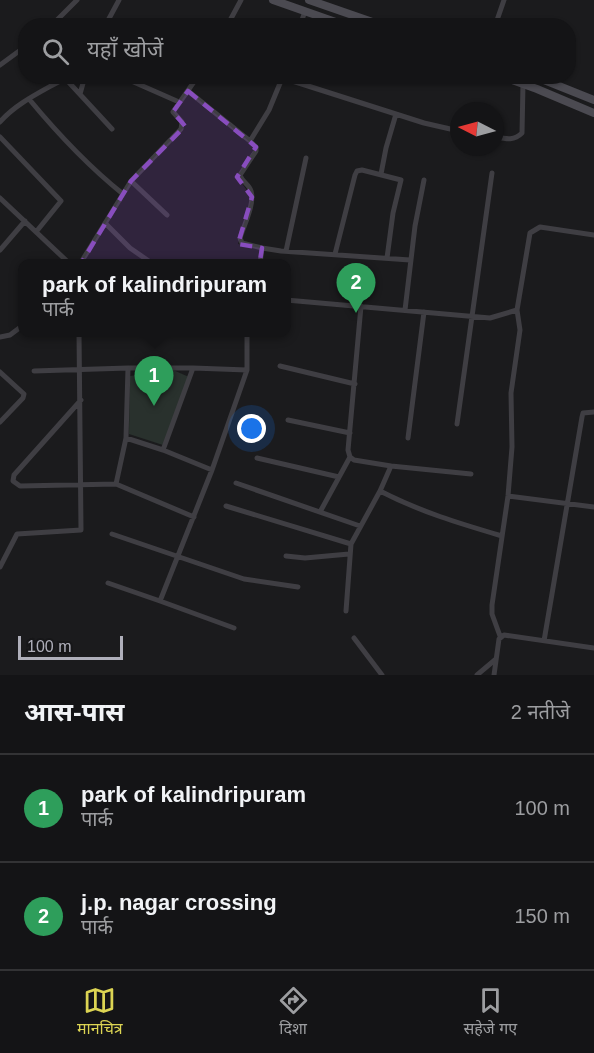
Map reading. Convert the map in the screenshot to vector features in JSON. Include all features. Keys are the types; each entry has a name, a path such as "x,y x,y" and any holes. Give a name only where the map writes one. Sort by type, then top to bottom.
{"main road":[{"path":"273,0 325,18"},
{"path":"309,0 361,18"},
{"path":"523,84 594,113"},
{"path":"554,84 594,100"}],"street":[{"path":"59,18 76,0"},
{"path":"109,18 119,0"},
{"path":"231,18 240,0"},
{"path":"498,18 504,0"},
{"path":"303,18 305,11"},
{"path":"0,65 18,52"},
{"path":"0,122 53,84"},
{"path":"71,84 112,129"},
{"path":"80,94 83,84"},
{"path":"138,84 179,102"},
{"path":"84,259 131,181 181,129 182,122 173,112 193,84"},
{"path":"250,141 269,110 280,84"},
{"path":"304,84 450,129"},
{"path":"504,138 517,138 522,133 523,84"},
{"path":"188,91 256,147 256,151 240,175 241,180 249,187 252,196 240,238 242,243 248,246 286,251 410,260"},
{"path":"29,99 94,171 123,194"},
{"path":"381,174 396,114"},
{"path":"0,137 61,201 36,232"},
{"path":"286,251 306,158"},
{"path":"335,254 357,171 362,170 399,178 402,183 393,213 387,258"},
{"path":"457,424 492,173"},
{"path":"405,310 410,260 424,180"},
{"path":"131,181 167,215"},
{"path":"0,198 65,259"},
{"path":"0,250 25,221"},
{"path":"105,223 130,248 146,259"},
{"path":"494,675 500,636 492,614 492,605 508,496 512,447 510,401 520,330 517,310 530,233 540,227 594,235"},
{"path":"261,259 262,248"},
{"path":"291,300 490,318 517,310"},
{"path":"320,512 350,457 361,306"},
{"path":"408,438 424,312"},
{"path":"0,337 10,335 18,329"},
{"path":"0,567 17,534 81,530 79,337"},
{"path":"160,601 212,470 247,370 247,337"},
{"path":"280,366 355,384"},
{"path":"116,484 126,438 128,368"},
{"path":"34,371 128,368 247,370"},
{"path":"163,450 193,368"},
{"path":"0,372 24,394 23,398 0,422"},
{"path":"81,400 14,475 13,481 20,486 116,484 194,517"},
{"path":"544,641 583,412 594,412"},
{"path":"288,420 350,433"},
{"path":"126,438 212,470"},
{"path":"350,457 354,460 391,466 471,474"},
{"path":"257,458 339,477"},
{"path":"346,611 351,544 391,466"},
{"path":"236,483 360,526"},
{"path":"380,490 410,506 440,518 502,536"},
{"path":"508,496 594,507"},
{"path":"226,506 351,544"},
{"path":"112,534 244,579 298,587"},
{"path":"286,556 305,558 349,555"},
{"path":"108,583 234,628"},
{"path":"500,636 594,648"},
{"path":"354,638 382,675"},
{"path":"477,675 496,659"}],"highlighted area":[{"path":"188,91 256,147 237,177 252,197 238,244 262,248 254,300 78,298 77,270 131,181 185,126 173,112"}],"shaded area":[{"path":"173,370 189,377 163,445 129,434 130,376"}],"place":[{"name":"j.p. nagar crossing","path":"356,313"},
{"name":"park of kalindripuram","path":"154,406"}]}
